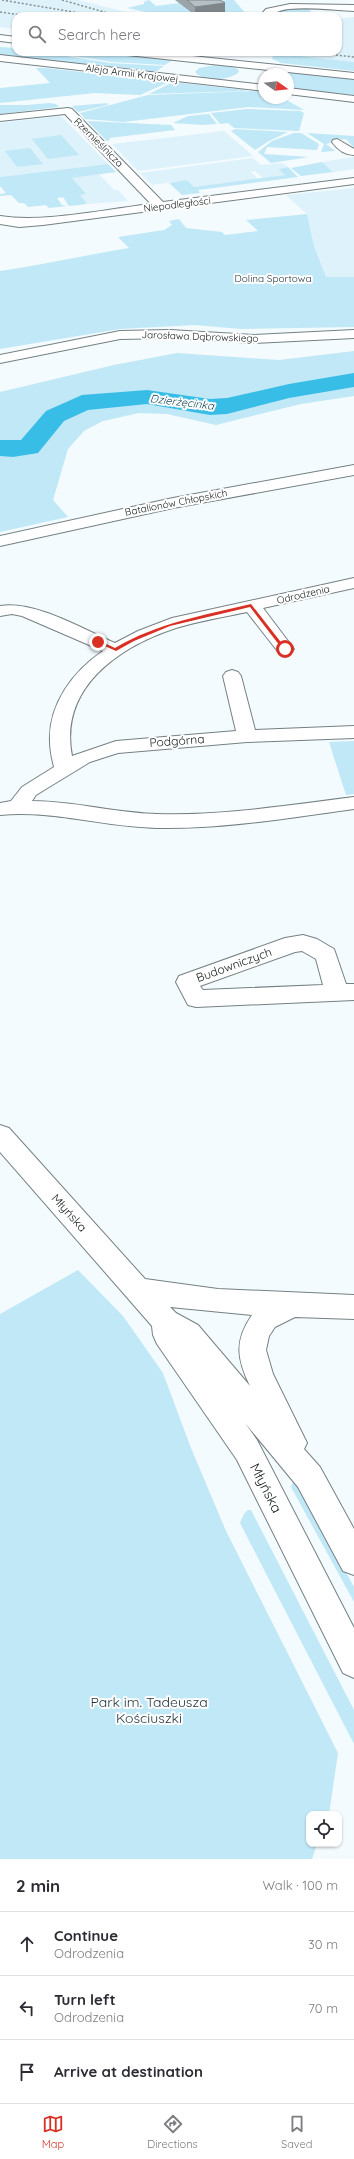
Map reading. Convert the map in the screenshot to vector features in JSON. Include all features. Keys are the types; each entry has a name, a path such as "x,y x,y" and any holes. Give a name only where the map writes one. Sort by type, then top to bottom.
{"street":[{"path":"263,11 283,3 310,2 354,8"},
{"path":"310,2 317,10 316,12"},
{"path":"342,15 354,13"},
{"path":"0,38 12,40"},
{"name":"Aleja Armii Krajowej","path":"165,56 354,76"},
{"path":"196,81 185,75 183,71 186,67 214,56"},
{"path":"211,82 240,77 246,74 255,56"},
{"name":"Aleja Armii Krajowej","path":"0,58 258,87"},
{"path":"294,92 354,98"},
{"path":"321,106 354,110"},
{"name":"Rzemieślnicza","path":"0,118 68,111 160,206"},
{"path":"337,142 349,152 354,152"},
{"name":"Niepodległości","path":"0,220 25,223 354,181"},
{"name":"Jarosława Dąbrowskiego","path":"0,359 120,335 170,334 262,339 354,334"},
{"name":"Batalionów Chłopskich","path":"0,541 173,503 354,470"},
{"name":"Odrodzenia","path":"64,769 58,740 58,730 63,709 71,693 83,677 116,650 132,640 169,625 354,582"},
{"path":"251,605 285,649"},
{"path":"0,611 12,608 26,611 116,650"},
{"path":"232,676 248,736"},
{"name":"Podgórna","path":"9,808 29,791 83,758 101,751 128,745 248,736 354,732"},
{"name":"Podgórna","path":"9,808 157,822 240,816 354,803"},
{"name":"Budowniczych","path":"303,943 326,955 345,992 196,999 187,982 293,944 303,943"},
{"name":"Młyńska","path":"0,1135 166,1322 188,1334 309,1477 354,1560"},
{"path":"139,1290 165,1295 292,1305 354,1307"},
{"path":"292,1305 265,1319 256,1332 252,1350 259,1375 309,1477"},
{"name":"Młyńska","path":"166,1322 167,1335 247,1450 354,1662"}],"shaded area":[{"path":"0,0 78,0 126,12 12,12 12,28 0,27"},
{"path":"354,17 354,62 304,56 342,56 342,18"},
{"path":"59,116 62,117 108,164 0,177 0,123"},
{"path":"224,131 253,156 138,171 112,144"},
{"path":"354,157 354,169 333,172 322,162"},
{"path":"253,158 261,165 282,163 288,167 278,169 285,175 263,178 255,171 251,172 258,179 194,187 187,180 152,185 140,173"},
{"path":"99,174 114,190 118,190 128,201 87,204 79,195 85,194 72,178"},
{"path":"354,188 354,277 326,277 314,246 307,214 286,195"}],"green space":[{"path":"149,0 156,6 179,3 183,6 219,0 234,0 244,12 146,12 127,8 144,4 144,2"},
{"path":"287,5 306,7 311,11 276,12 277,7"},
{"path":"0,47 12,48 12,56 66,56 110,63 164,66 154,73 0,56"},
{"path":"74,56 147,56 174,59 165,65 112,62"},
{"path":"273,56 301,56 354,62 354,71 281,63 272,59"},
{"path":"215,65 229,66 238,69 239,72 223,79 210,79 195,72 199,68"},
{"path":"36,68 169,82 140,95 95,93 0,103 0,88 50,83"},
{"path":"294,72 354,79 354,95 294,89"},
{"path":"173,82 244,90 246,91 149,94"},
{"path":"254,91 258,91 258,104 294,104 304,110 248,107 124,122 85,119 80,113 148,95"},
{"path":"107,103 108,105 78,112 72,106"},
{"path":"56,104 59,107 0,114 0,105"},
{"path":"247,109 300,111 304,113 299,131 234,128 228,123 220,124 211,113"},
{"path":"209,114 217,124 203,125 173,123 188,116"},
{"path":"87,121 171,125 175,130 109,138 110,140 107,141"},
{"path":"235,129 288,132 255,150 231,131"},
{"path":"294,133 301,133 319,144 317,150 267,147 264,154 309,157 271,163 258,152 272,141"},
{"path":"307,133 354,136 354,148 346,139 331,141 332,142 326,144 335,151 321,152 324,144"},
{"path":"61,135 79,155 48,159 32,139"},
{"path":"30,148 43,164 17,167 5,151"},
{"path":"322,162 333,172 301,176 291,168"},
{"path":"108,164 116,172 72,178 86,194 80,195 87,204 69,206 63,197 57,198 62,205 67,206 49,208 46,205 28,207 24,203 19,203 11,195 0,196 0,194 6,193 0,186 0,177"},
{"path":"288,167 298,177 198,190 200,193 182,195 169,183 187,180 194,187 285,175 278,169"},
{"name":"Dolina Sportowa","path":"307,214 314,246 326,277 354,277 354,327 241,329 195,325 120,329 0,349 0,271 129,248 118,237 164,230 172,225 169,221 179,219 186,228 222,232 225,235 258,231 246,220"},
{"path":"354,351 354,396 301,404 216,425 167,414 139,413 103,421 84,431 68,449 53,500 68,517 0,532 0,392 114,365 177,353 279,360"},
{"path":"354,741 354,794 346,795 329,742"},
{"name":"Park im. Tadeusza Kościuszki","path":"78,1270 123,1316 163,1373 191,1448 226,1531 338,1753 329,1811 306,1811 306,1847 316,1847 312,1859 0,1859 0,1314"},
{"path":"293,1482 297,1483 354,1587 354,1602 291,1487"},
{"path":"248,1510 251,1510 354,1710 354,1744 240,1523 244,1514"}],"building":[{"path":"187,0 220,0 225,3 195,7"}],"waterway":[{"name":"Dzierżęcinka","path":"0,448 13,449 29,447 55,416 82,403 122,398 147,397 210,407 227,406 289,391 354,380"}],"railway":[{"path":"2,0 73,12"},
{"path":"62,0 104,12"},
{"path":"0,12 12,14"},
{"path":"342,56 354,57"}],"route":[{"path":"98,642 116,650 132,640 169,625 251,605 285,649"}]}
